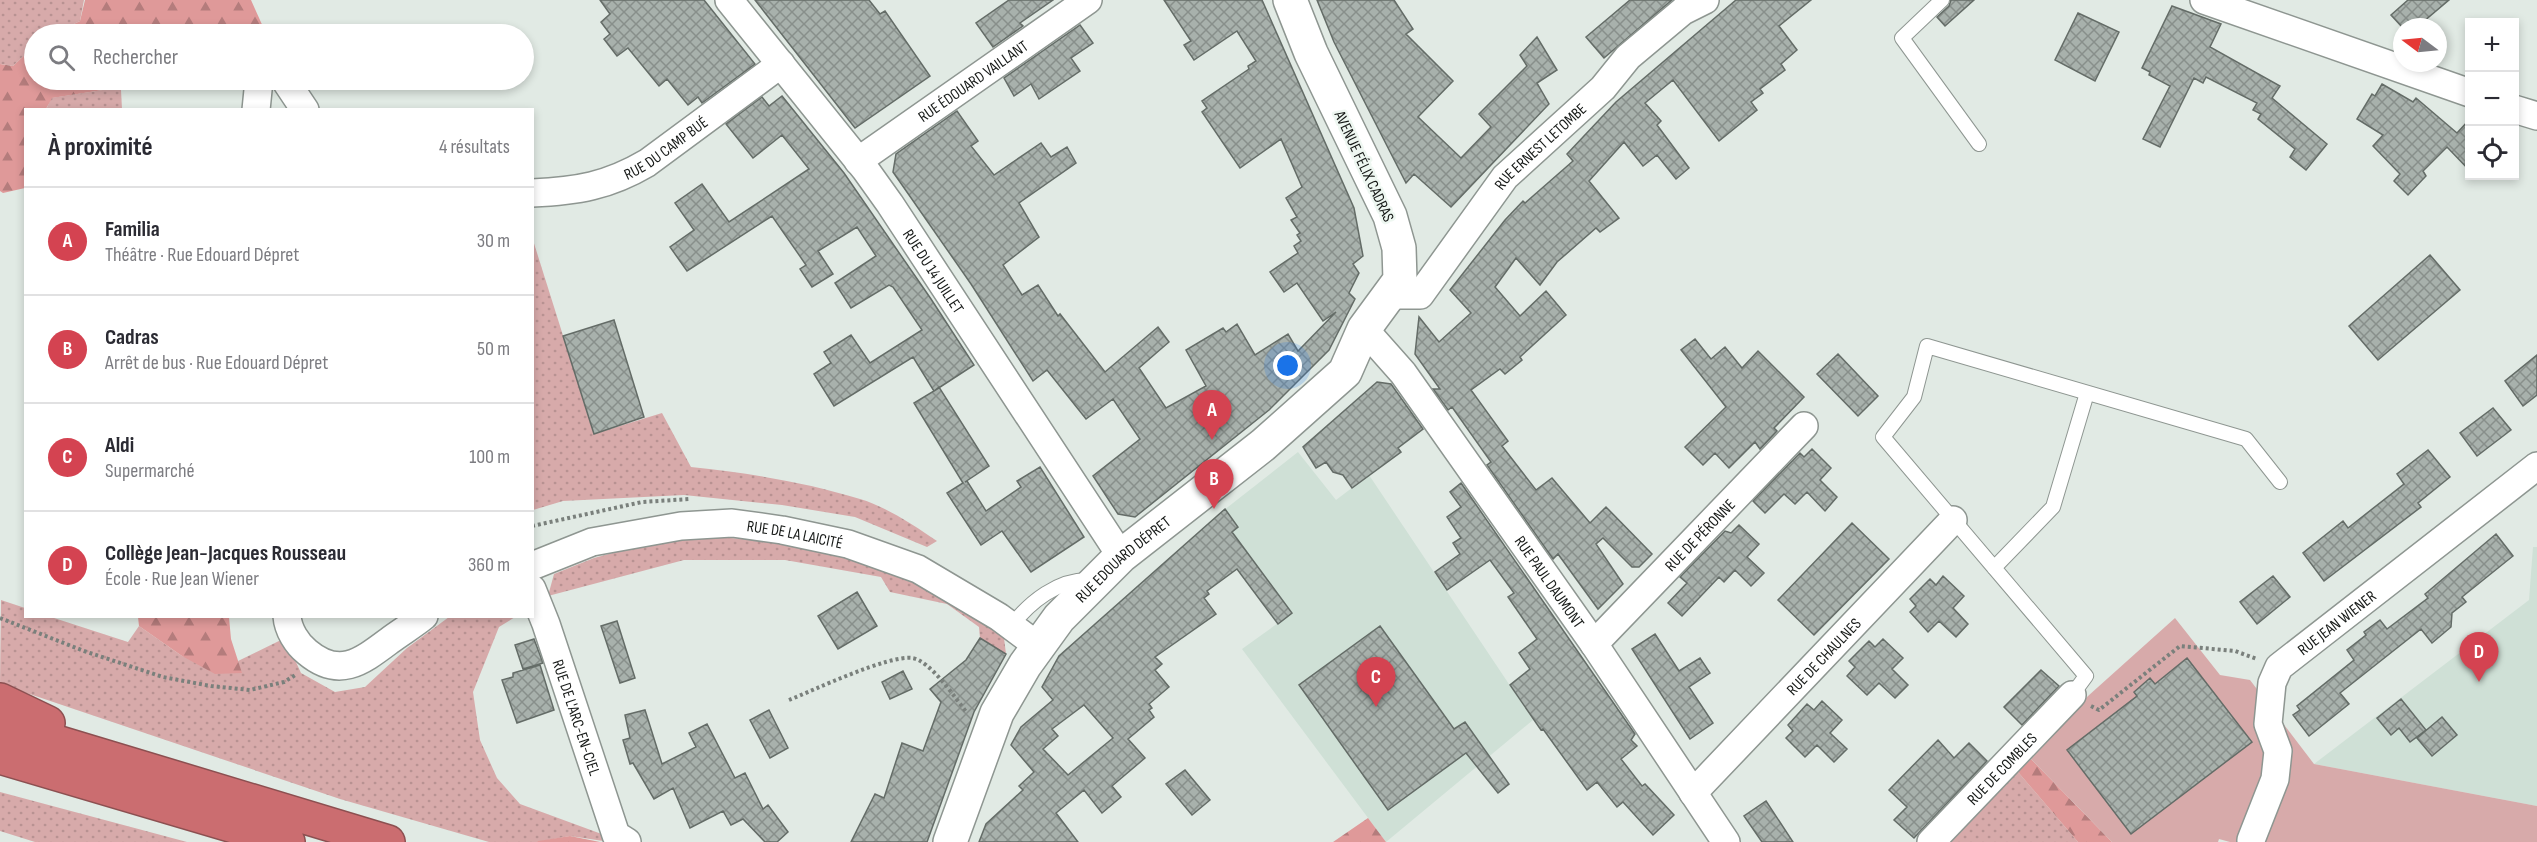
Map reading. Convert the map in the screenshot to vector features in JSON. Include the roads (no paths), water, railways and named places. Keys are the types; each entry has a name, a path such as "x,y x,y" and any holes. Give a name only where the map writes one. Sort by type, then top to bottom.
{"highway":[{"path":"0,700 127,762"},
{"path":"0,725 388,842"},
{"path":"0,757 288,842"}],"street":[{"name":"RUE DU 14 JUILLET","path":"729,0 890,204 1011,385 1095,519 1121,556"},
{"name":"RUE ÉDOUARD VAILLANT","path":"858,161 1088,0"},
{"name":"AVENUE FÉLIX CADRAS","path":"1290,0 1311,53 1390,216 1399,248 1400,280 1364,329"},
{"name":"RUE ERNEST LETOMBE","path":"1390,295 1420,295 1505,177 1603,88 1628,57 1683,11 1705,0"},
{"path":"2204,0 2465,92"},
{"name":"RUE DU CAMP BUÉ","path":"534,193 595,187 624,177 647,163 781,64"},
{"path":"256,108 258,90"},
{"path":"292,90 304,108"},
{"path":"2519,111 2537,116"},
{"name":"RUE EDOUARD DÉPRET","path":"950,842 992,726 1013,685 1059,618 1121,556 1263,445 1345,372 1364,329"},
{"name":"RUE PAUL DAUMONT","path":"1364,329 1403,373 1594,644 1726,842"},
{"name":"RUE DE PÉRONNE","path":"1594,644 1804,426"},
{"name":"RUE JEAN WIENER","path":"2251,840 2275,778 2278,751 2268,724 2272,683 2279,667 2537,466"},
{"name":"RUE DE CHAULNES","path":"1693,793 1953,520"},
{"name":"RUE DE LA LAICITÉ","path":"534,565 592,542 681,526 732,523 782,530 848,544 918,569 965,596 1038,646"},
{"name":"RUE DE L'ARC-EN-CIEL","path":"534,594 616,835 627,842"},
{"path":"287,621 301,647 317,661 328,666 343,667 364,660 421,618"},
{"name":"RUE DE COMBLES","path":"1931,842 2072,695"}],"lane":[{"path":"1942,0 1902,38 1979,144"},
{"path":"2072,695 2086,676 1883,437 1914,396 1927,346 2246,439 2280,482"},
{"path":"1994,568 2054,507 2087,393"},
{"path":"1011,626 1022,613 1064,582 1095,580"}],"place":[{"name":"Familia","path":"1212,440"},
{"name":"Cadras","path":"1214,509"},
{"name":"Collège Jean-Jacques Rousseau","path":"2479,682"},
{"name":"Aldi","path":"1376,707"}]}
